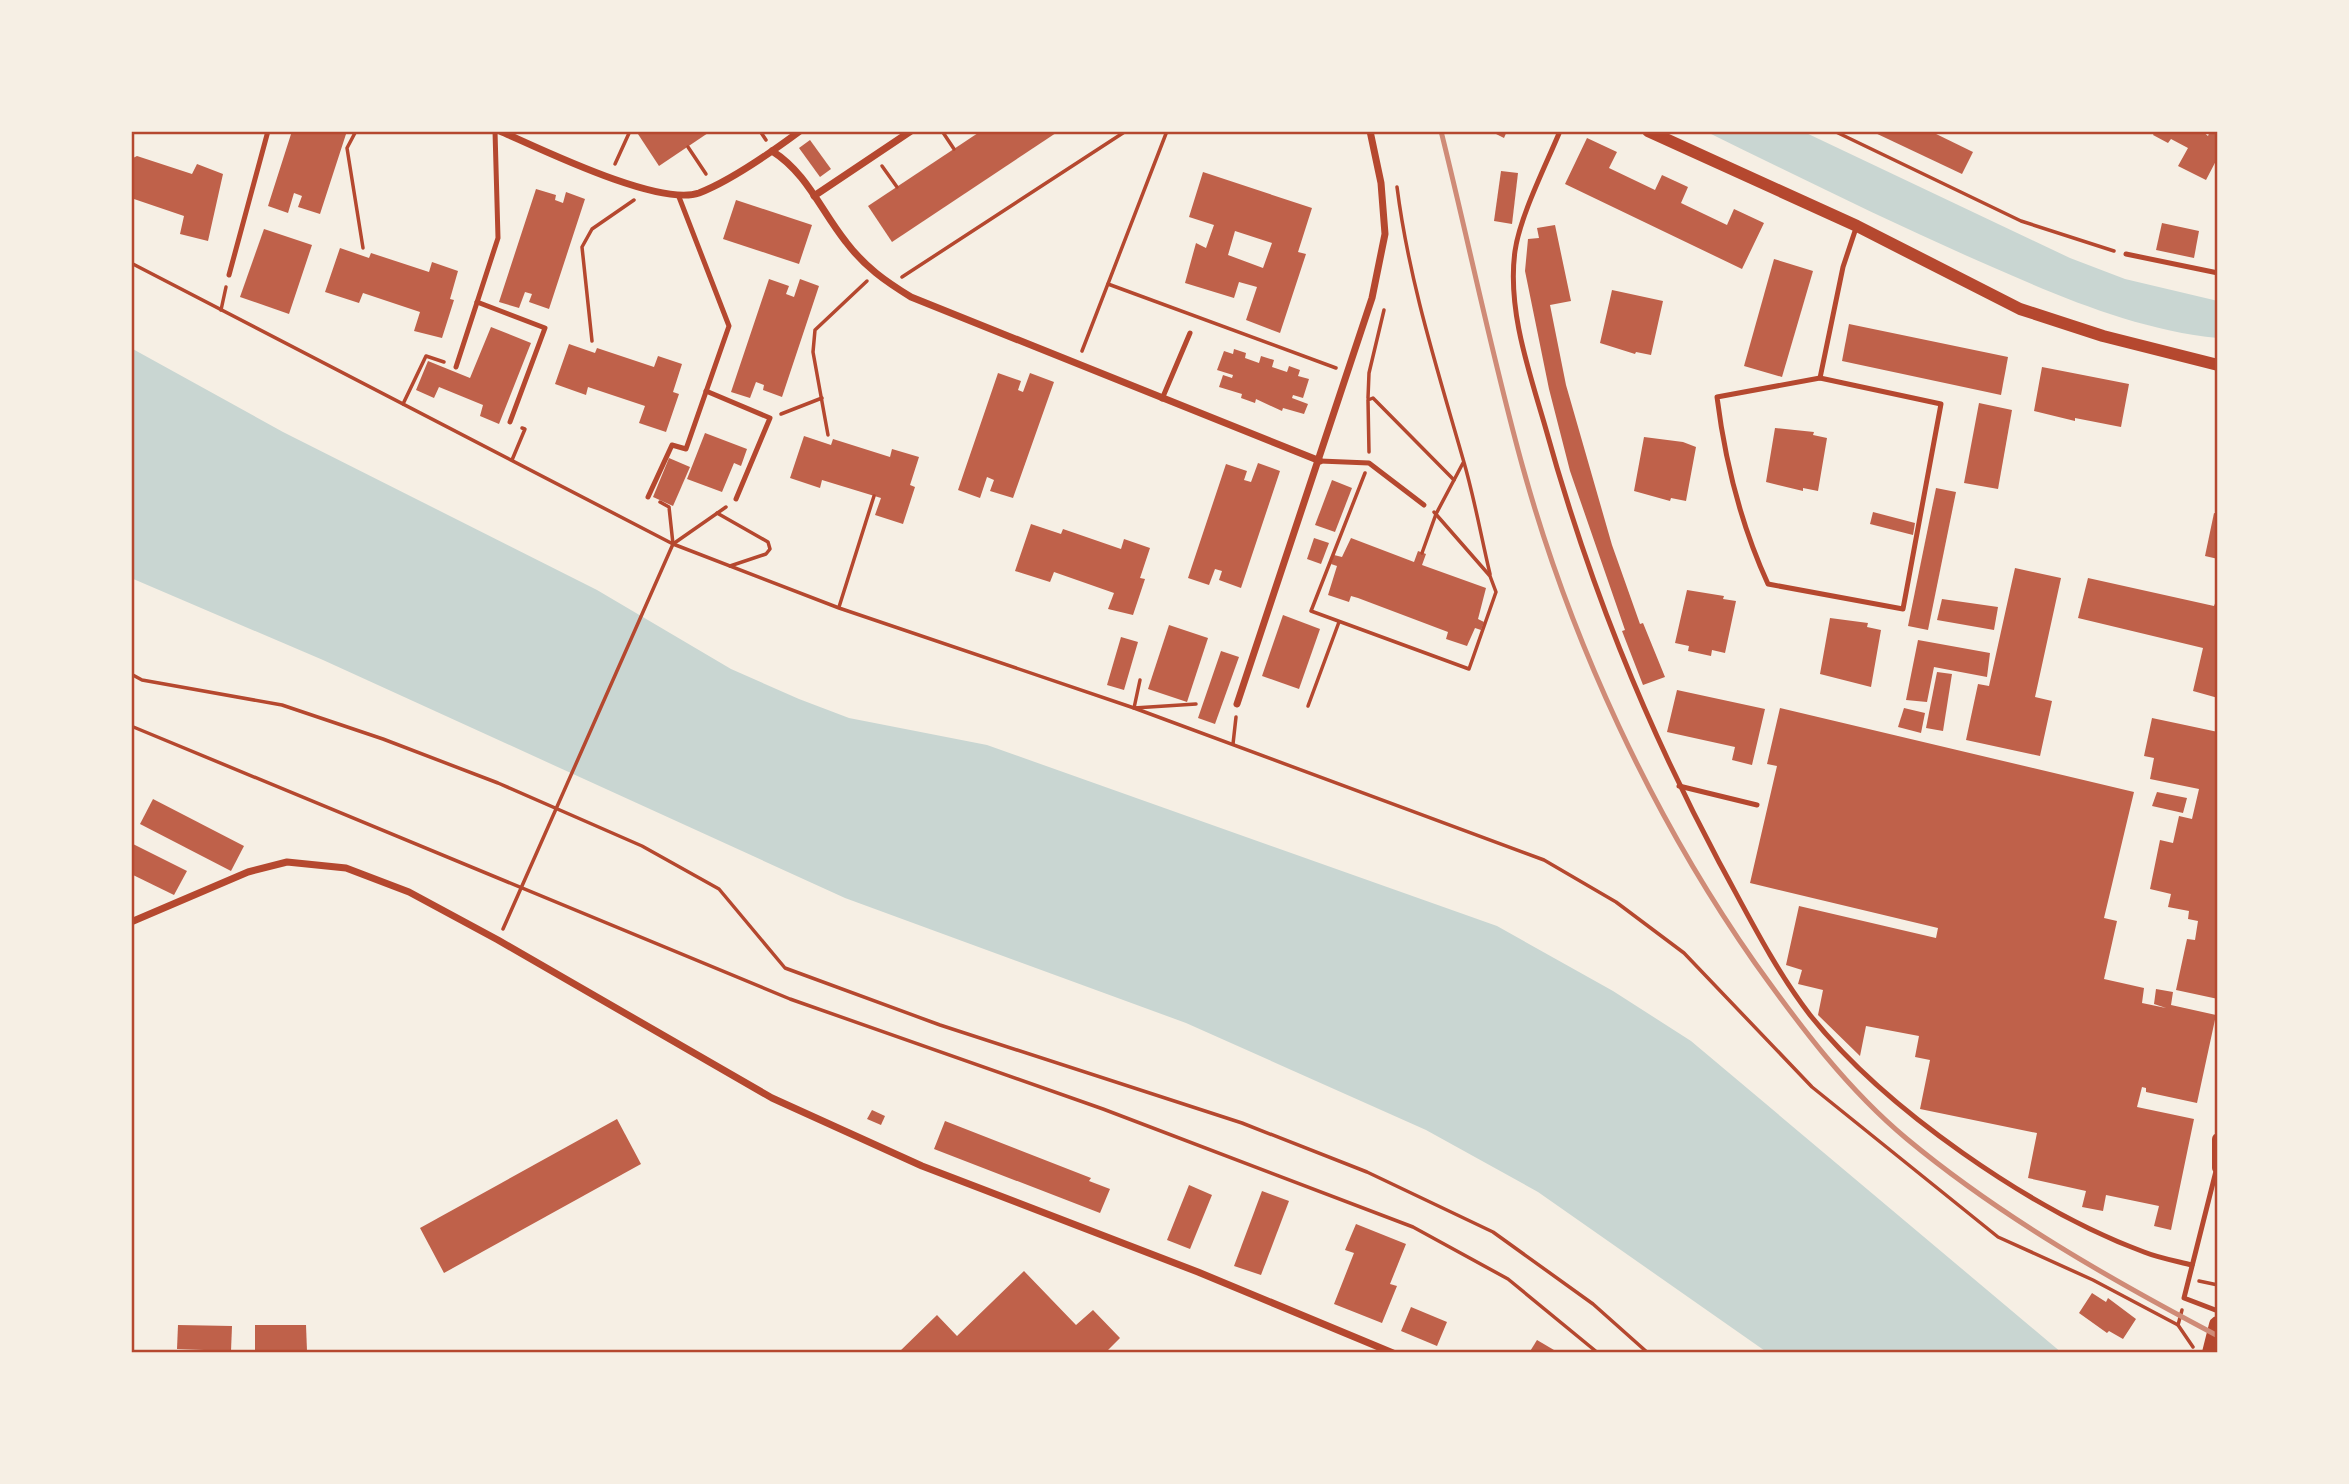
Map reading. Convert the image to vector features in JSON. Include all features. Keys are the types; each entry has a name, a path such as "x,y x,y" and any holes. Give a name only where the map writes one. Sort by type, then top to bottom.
{"main road":[{"path":"2211,1353 2218,1325"}],"street":[{"path":"498,131 647,191 679,197 698,193 713,185 772,151 800,131"},
{"path":"814,196 911,131"},
{"path":"1237,704 1350,374 1372,298 1385,234 1381,183 1370,131"},
{"path":"1647,131 1857,226 2020,309 2115,340 2218,365"},
{"path":"772,151 792,164 845,242 873,274 911,297 1320,461"},
{"path":"131,922 248,872 287,862 346,868 409,892 498,940 772,1098 922,1166 1198,1272 1394,1353"},
{"path":"2217,1167 2218,1139"}],"lane":[{"path":"229,275 268,131"},
{"path":"456,367 498,238 498,131"},
{"path":"1560,131 1515,250 1515,303 1528,366 1560,480 1606,621 1642,709 1679,786 1758,935 1810,1014 1865,1074 1914,1118 2040,1203 2144,1253 2192,1265"},
{"path":"648,497 672,445 686,449 729,326 679,197"},
{"path":"1820,378 1843,267 1857,226"},
{"path":"2126,254 2218,273"},
{"path":"477,302 545,328 510,422"},
{"path":"1162,399 1190,333"},
{"path":"1820,378 1941,404 1903,610 1768,584 1757,560 1732,484 1717,397 1820,378"},
{"path":"706,391 770,418 736,499"},
{"path":"1320,461 1369,463 1424,505"},
{"path":"1679,786 1757,805"},
{"path":"2217,1167 2184,1298 2218,1311"}],"path":[{"path":"356,131 348,148 363,248"},
{"path":"614,177 616,159 630,131"},
{"path":"942,131 954,149"},
{"path":"891,285 1126,131"},
{"path":"1077,365 1167,131"},
{"path":"1834,131 2021,221 2126,254"},
{"path":"688,147 713,185"},
{"path":"875,155 897,187"},
{"path":"1386,301 1369,373 1369,463 1311,611 1469,669 1496,592 1464,461 1427,342 1403,232 1396,182"},
{"path":"592,341 582,247 592,229 647,191"},
{"path":"1400,243 1403,232"},
{"path":"131,264 673,544 839,608 1135,708 1544,860 1616,902 1684,953 1812,1087 1998,1237 2093,1280 2178,1325 2197,1353"},
{"path":"828,435 813,352 815,330 842,308 873,274"},
{"path":"221,310 229,275"},
{"path":"1108,284 1350,374"},
{"path":"403,404 426,356 456,367"},
{"path":"770,418 822,398"},
{"path":"1368,400 1373,398 1454,480"},
{"path":"512,460 525,429"},
{"path":"1422,553 1436,514 1464,461"},
{"path":"839,608 874,496"},
{"path":"673,544 736,499"},
{"path":"1424,505 1436,514 1490,576"},
{"path":"498,940 673,544 669,507"},
{"path":"717,513 768,542 770,549 766,554 729,566"},
{"path":"1308,706 1339,622"},
{"path":"131,674 142,680 282,705 383,739 498,783 642,846 719,889 785,968 940,1025 1242,1123 1367,1172 1493,1232 1593,1304 1647,1353"},
{"path":"1135,708 1140,680"},
{"path":"1135,708 1196,704"},
{"path":"1233,745 1237,704"},
{"path":"131,726 444,858 790,999 1103,1109 1413,1227 1508,1279 1598,1353"}],"shaded area":[{"path":"1705,131 1802,131 2070,258 2125,279 2218,301 2218,338 2130,320 2045,290 1918,234"},
{"path":"131,348 283,432 597,590 731,669 799,699 849,718 987,745 1497,926 1613,991 1691,1041 2062,1353 1768,1353 1538,1192 1426,1130 1186,1023 845,898 323,660 131,578"}],"building":[{"path":"292,131 347,131 320,214 298,207 302,196 294,193 288,213 268,206"},
{"path":"636,131 711,131 659,166"},
{"path":"981,131 1059,131 892,242 868,206"},
{"path":"1490,131 1507,131 1504,138"},
{"path":"1871,131 1930,131 1973,152 1962,174"},
{"path":"2155,131 2202,131 2208,136 2210,131 2218,131 2218,157 2206,180 2178,166 2188,148 2171,139 2168,143 2153,135"},
{"path":"1587,138 1617,152 1609,168 1655,190 1662,175 1688,187 1681,203 1727,225 1734,209 1764,223 1742,269 1565,184"},
{"path":"810,140 831,169 820,177 799,148"},
{"path":"137,156 192,174 197,164 223,174 208,241 180,234 184,216 131,198 131,159"},
{"path":"1501,171 1518,173 1512,224 1494,221"},
{"path":"1203,172 1312,208 1298,252 1306,254 1280,333 1246,320 1257,287 1239,282 1234,298 1185,283 1196,243 1206,248 1214,225 1189,217","holes":["1235,231 1272,243 1263,268 1228,255"]},
{"path":"536,189 556,195 555,200 563,203 566,192 585,199 549,309 529,302 532,294 525,292 519,308 499,302"},
{"path":"736,200 812,225 799,264 723,239"},
{"path":"2162,223 2199,231 2194,258 2156,250"},
{"path":"1555,225 1571,301 1550,305 1566,385 1612,545 1640,624 1643,623 1665,677 1643,685 1622,631 1625,630 1570,471 1549,389 1525,271 1528,239 1539,238 1537,228"},
{"path":"264,229 312,245 289,314 240,297"},
{"path":"340,248 369,258 371,253 429,272 432,262 458,271 450,299 454,300 442,338 414,331 420,312 363,293 359,303 325,292"},
{"path":"1774,259 1813,271 1782,377 1744,366"},
{"path":"769,279 789,286 786,294 794,297 800,279 819,286 782,397 763,390 764,385 756,382 750,398 731,392"},
{"path":"1612,290 1663,301 1651,355 1635,354 1600,343"},
{"path":"1849,324 2008,357 2001,395 1842,361"},
{"path":"491,327 531,343 499,424 480,416 483,405 439,387 434,398 416,390 428,361 470,378"},
{"path":"569,344 595,353 597,348 654,367 658,356 682,364 673,392 679,394 666,432 639,423 645,406 588,387 586,395 555,384"},
{"path":"1234,349 1246,353 1245,358 1259,363 1261,356 1274,360 1272,367 1287,372 1289,366 1300,370 1298,376 1309,379 1303,398 1293,395 1292,398 1308,404 1304,414 1283,408 1282,411 1256,399 1255,403 1241,398 1242,394 1219,387 1223,375 1232,378 1233,375 1217,370 1224,351 1233,354"},
{"path":"2042,367 2129,384 2121,427 2075,418 2075,421 2034,411"},
{"path":"998,373 1021,381 1018,390 1023,392 1030,373 1054,382 1013,498 990,491 994,480 987,477 980,498 958,490"},
{"path":"1979,403 2012,410 1998,489 1964,483"},
{"path":"1775,428 1814,432 1813,435 1827,438 1818,491 1803,488 1803,491 1766,482"},
{"path":"705,433 747,449 741,466 734,463 722,492 687,479"},
{"path":"804,436 831,445 833,439 890,457 892,449 919,457 910,485 915,487 903,524 875,515 881,498 822,480 820,488 790,478"},
{"path":"1644,437 1683,442 1696,447 1686,501 1671,498 1670,501 1634,491"},
{"path":"669,458 690,467 673,506 653,497"},
{"path":"1258,463 1280,471 1241,588 1219,580 1222,571 1215,569 1209,585 1188,578 1226,464 1247,471 1244,480 1251,482"},
{"path":"1332,480 1352,488 1335,532 1315,525"},
{"path":"1936,488 1956,492 1928,630 1908,626"},
{"path":"1873,512 1915,523 1913,535 1870,524"},
{"path":"2214,513 2218,514 2218,559 2205,556"},
{"path":"1031,524 1061,534 1063,529 1121,549 1124,539 1150,548 1140,578 1145,579 1133,615 1108,609 1114,593 1054,572 1050,582 1015,571"},
{"path":"1314,538 1329,543 1321,564 1307,559"},
{"path":"1351,538 1414,562 1418,551 1426,554 1422,565 1486,588 1478,619 1484,622 1481,630 1475,628 1467,646 1446,639 1448,632 1358,598 1351,596 1349,602 1328,595 1337,566 1331,564 1334,555 1342,557"},
{"path":"2015,568 2061,578 2035,697 2052,701 2040,756 1966,740 1978,684 1989,686"},
{"path":"2088,578 2214,606 2218,596 2218,698 2193,691 2203,648 2078,618"},
{"path":"1687,590 1724,596 1723,599 1736,601 1725,653 1712,650 1711,656 1688,651 1689,646 1675,643"},
{"path":"1942,599 1998,607 1994,630 1937,620"},
{"path":"1283,615 1320,629 1299,689 1262,676"},
{"path":"1830,618 1868,623 1867,627 1881,630 1871,687 1820,674"},
{"path":"1169,625 1208,638 1187,702 1148,689"},
{"path":"1121,637 1138,642 1124,690 1107,685"},
{"path":"1918,640 1990,653 1987,677 1934,667 1927,702 1906,700"},
{"path":"1221,651 1239,657 1215,724 1198,718"},
{"path":"1937,672 1952,674 1943,731 1926,728"},
{"path":"1677,690 1765,709 1752,765 1732,760 1735,747 1667,732"},
{"path":"1780,708 2134,792 2104,918 2117,921 2104,979 2144,988 2142,1003 2166,1008 2154,1004 2156,989 2173,992 2171,1005 2216,1015 2197,1103 2146,1092 2146,1088 2142,1087 2137,1107 2194,1119 2171,1230 2154,1226 2159,1206 2106,1195 2103,1211 2082,1207 2086,1191 2028,1178 2037,1133 1920,1109 1930,1060 1915,1057 1919,1036 1866,1026 1860,1056 1818,1015 1823,990 1798,984 1802,970 1786,965 1799,906 1936,938 1938,928 1750,883 1777,766 1767,764"},
{"path":"1904,708 1925,713 1921,733 1898,727"},
{"path":"2152,718 2218,732 2218,999 2176,990 2187,939 2195,940 2198,921 2188,919 2189,911 2168,907 2171,894 2150,889 2160,840 2173,843 2179,816 2192,819 2199,789 2150,779 2154,758 2144,756"},
{"path":"2157,792 2187,798 2183,813 2152,806"},
{"path":"153,799 244,846 231,871 140,824"},
{"path":"131,843 187,871 174,895 131,874"},
{"path":"872,1110 885,1116 881,1125 867,1119"},
{"path":"617,1119 641,1164 444,1273 420,1228"},
{"path":"945,1121 1091,1178 1089,1181 1110,1189 1100,1213 934,1149"},
{"path":"1189,1185 1212,1195 1190,1249 1167,1240"},
{"path":"1262,1191 1289,1201 1261,1275 1234,1266"},
{"path":"1356,1224 1406,1244 1390,1284 1397,1286 1382,1323 1334,1304 1354,1253 1345,1250"},
{"path":"1024,1271 1076,1325 1093,1310 1120,1338 1105,1353 898,1353 937,1315 957,1336"},
{"path":"2092,1293 2106,1302 2108,1298 2136,1319 2123,1339 2109,1331 2107,1333 2079,1313"},
{"path":"1411,1307 1447,1322 1437,1346 1401,1331"},
{"path":"178,1325 232,1326 231,1351 177,1349"},
{"path":"255,1325 306,1325 307,1351 255,1350"},
{"path":"1537,1340 1554,1350 1552,1353 1529,1353"}],"railway":[{"path":"1441,131 1523,468 1565,598 1618,725 1682,848 1717,907 1772,987 1825,1056 1864,1099 1907,1139 2018,1221 2137,1292 2218,1336"}]}
